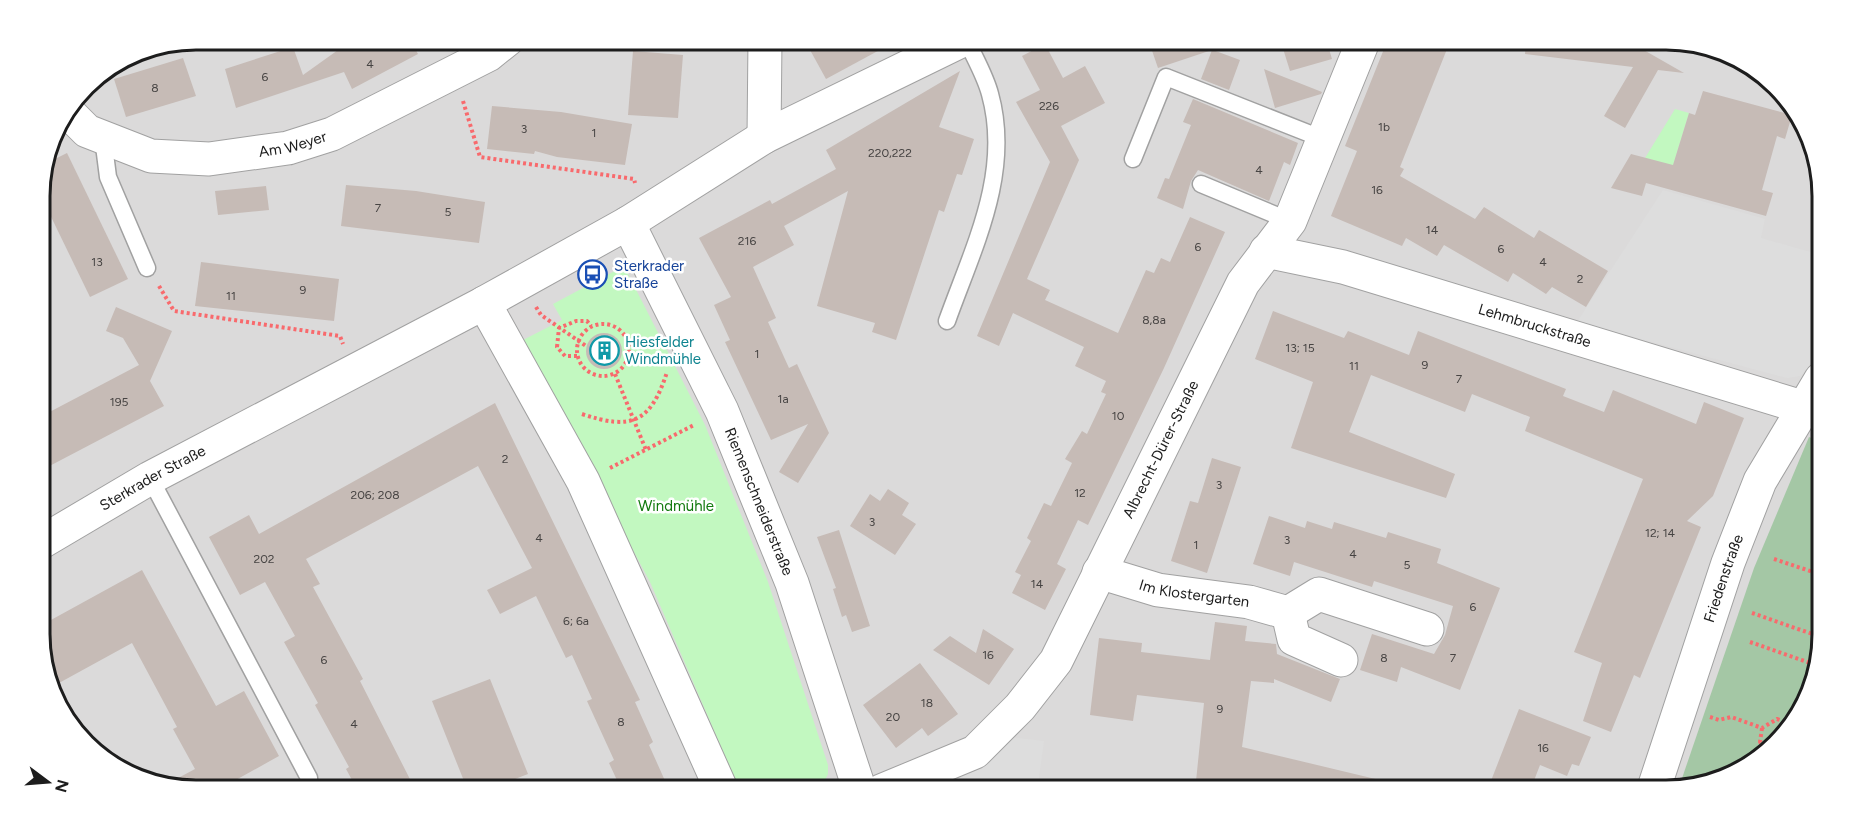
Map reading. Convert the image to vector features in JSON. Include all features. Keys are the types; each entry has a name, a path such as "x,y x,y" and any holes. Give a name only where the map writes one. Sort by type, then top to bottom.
{"street":[{"name":"Am Weyer","path":"73,117 87,131 151,156 209,159 288,148 332,134 494,50"},
{"path":"764,136 765,50"},
{"name":"Sterkrader Straße","path":"50,537 150,478 522,283 638,217 764,136 942,50"},
{"name":"Albrecht-Dürer-Straße","path":"908,780 975,752 1020,707 1056,661 1243,283 1290,221 1359,50"},
{"name":"Riemenschneiderstraße","path":"638,217 681,328 722,411 792,583 856,780"},
{"name":"Lehmbruckstraße","path":"1266,251 1343,267 1802,407"},
{"path":"484,303 583,481 717,780"},
{"name":"Friedenstraße","path":"1657,780 1728,563 1760,481 1812,392"},
{"name":"Im Klostergarten","path":"1099,572 1158,590 1249,602 1288,613"},
{"path":"1341,660 1294,639 1288,613 1319,594 1427,629"}],"lane":[{"path":"947,321 990,201 998,150 990,92 970,50"},
{"path":"1133,159 1166,76 1323,139"},
{"path":"103,138 108,177 147,268"},
{"path":"1201,184 1290,221"},
{"path":"150,478 309,780"}],"path":[{"path":"454,71 480,157 634,179 638,217"},
{"path":"147,268 174,311 340,336 356,371"},
{"path":"522,283 541,315 586,346"},
{"path":"559,327 576,321 586,321 591,326"},
{"path":"604,324 614,326 624,334 629,343 628,361 615,374 595,376 586,371 577,356 578,340 591,326 604,324"},
{"path":"559,327 557,347 565,356 577,356"},
{"path":"577,412 606,423 636,421 657,401 681,328"},
{"path":"615,374 646,450"},
{"path":"583,481 722,411"},
{"path":"1774,559 1812,572"},
{"path":"1752,613 1812,635"},
{"path":"1750,642 1809,663"},
{"path":"1680,708 1719,720 1731,717 1762,728"},
{"path":"1762,728 1777,719 1782,721"},
{"path":"1762,728 1761,742 1763,743"}],"shaded area":[{"path":"1665,50 1703,54 1738,69 1769,92 1792,123 1807,158 1812,196 1812,634 1809,663 1804,681 1792,707 1781,723 1769,738 1754,750 1738,761 1703,776 1675,780 196,780 158,776 123,761 92,738 69,707 54,672 50,634 50,186 54,158 61,140 74,114 92,92 114,74 131,65 158,54 177,51"},
{"path":"1663,190 1765,219 1761,238 1812,252 1812,361 1800,376 1787,378 1577,322"},
{"path":"1010,737 1044,741 1039,780 952,779"}],"green space":[{"path":"1675,109 1689,113 1673,166 1645,158"},
{"name":"Windmühle","path":"624,266 705,425 768,582 828,765 825,780 735,780 650,582 596,481 591,464 523,340 562,320 553,304"},
{"path":"1809,437 1812,438 1812,634 1809,663 1804,681 1792,707 1769,738 1738,761 1703,776 1682,779 1754,568"}],"building":[{"path":"284,50 294,50 303,75 338,50 416,50 418,54 352,89 344,72 236,108 225,69"},
{"path":"810,50 880,50 826,79"},
{"path":"1034,50 1048,50 1063,78 1085,66 1105,103 1061,126 1079,160 1027,279 1050,290 1045,300 1118,333 1146,270 1154,273 1161,258 1170,262 1190,217 1225,232 1164,368 1088,525 1078,520 1057,564 1066,569 1045,610 1012,593 1021,575 1015,572 1031,541 1027,538 1044,503 1051,506 1072,463 1065,459 1082,431 1087,434 1106,394 1101,392 1106,381 1075,366 1084,347 1013,313 999,346 977,336 1050,162 1016,102 1040,90 1022,56"},
{"path":"1152,50 1212,50 1158,68"},
{"path":"1212,50 1240,60 1229,90 1201,79"},
{"path":"1283,50 1329,50 1332,59 1290,71"},
{"path":"1384,50 1447,50 1400,167 1404,169 1400,176 1475,219 1484,207 1534,238 1539,230 1608,271 1586,307 1552,287 1546,294 1513,273 1508,282 1444,245 1437,256 1406,238 1402,246 1331,216 1357,151 1345,146"},
{"path":"1525,50 1644,50 1684,73 1658,70 1625,128 1604,116 1633,67 1525,54"},
{"path":"633,51 683,55 678,118 628,115"},
{"path":"183,58 196,96 126,117 114,79"},
{"path":"1264,69 1322,92 1275,108"},
{"path":"960,71 939,127 974,139 962,175 957,174 944,212 939,210 896,340 872,332 875,323 817,306 848,191 784,226 794,245 753,267 776,318 768,322 789,368 797,364 829,433 798,483 779,472 808,424 771,440 725,342 730,340 714,305 731,297 699,238 770,200 772,204 836,169 826,150"},
{"path":"1703,91 1785,113 1790,121 1785,139 1777,136 1762,190 1773,193 1766,216 1646,183 1642,196 1611,188 1631,154 1673,165 1689,113 1695,115"},
{"path":"1193,99 1298,143 1290,165 1284,162 1269,201 1198,170 1191,181 1183,209 1157,198 1165,178 1169,179 1191,125 1183,122"},
{"path":"492,106 561,112 632,124 625,165 557,157 535,151 534,154 487,149"},
{"path":"67,153 128,279 90,297 50,215 50,186 54,160"},
{"path":"346,185 416,191 485,202 479,243 341,226"},
{"path":"266,186 269,210 218,215 215,191"},
{"path":"201,262 339,279 334,321 195,306"},
{"path":"116,307 172,331 150,381 164,406 50,466 50,412 139,365 123,338 106,331"},
{"path":"1273,311 1344,338 1348,331 1409,355 1418,331 1566,389 1563,396 1604,412 1613,390 1696,424 1704,402 1744,418 1713,496 1687,521 1701,527 1640,678 1634,675 1611,732 1583,721 1602,663 1574,652 1643,479 1525,431 1530,417 1472,394 1465,412 1371,375 1349,432 1455,474 1446,498 1291,448 1313,382 1255,359"},
{"name":"Hiesfelder Windmühle","path":"604,333 617,338 622,351 617,364 604,369 591,364 586,351 591,338"},
{"path":"495,403 640,700 635,702 653,742 649,745 665,780 617,780 609,763 614,760 587,701 592,699 572,655 566,658 536,596 500,614 487,590 532,568 478,466 306,559 320,584 313,587 363,679 360,681 410,780 352,780 346,769 349,767 315,705 318,703 284,642 295,636 265,582 240,595 209,537 249,515 259,534"},
{"path":"1212,458 1241,467 1207,573 1171,561 1190,501 1198,503"},
{"path":"888,489 909,503 902,515 916,524 895,555 850,526 870,494 880,501"},
{"path":"1269,516 1305,528 1307,521 1332,529 1334,522 1386,538 1388,532 1441,549 1437,563 1500,588 1460,690 1401,667 1397,682 1360,670 1372,634 1434,654 1445,635 1453,606 1374,581 1372,587 1294,562 1290,576 1253,564"},
{"path":"839,530 870,626 852,632 846,615 842,617 833,589 836,588 817,537"},
{"path":"142,570 216,706 244,691 279,756 236,780 176,779 195,769 173,729 177,727 132,643 59,683 54,672 51,653 50,621"},
{"path":"1215,622 1247,626 1245,641 1276,644 1277,654 1340,679 1331,702 1274,679 1274,683 1251,681 1242,747 1380,780 1196,780 1204,703 1137,695 1133,721 1090,715 1099,638 1142,643 1141,652 1210,660"},
{"path":"983,629 1014,649 989,685 933,650 950,636 976,653"},
{"path":"920,663 958,714 928,736 922,728 896,748 863,705"},
{"path":"490,679 528,774 512,780 464,780 432,701"},
{"path":"1519,709 1591,737 1579,766 1572,764 1567,776 1540,765 1534,780 1491,780"}],"place":[{"name":"Sterkrader Straße","path":"593,275"},
{"name":"Hiesfelder Windmühle","path":"604,351"}]}
